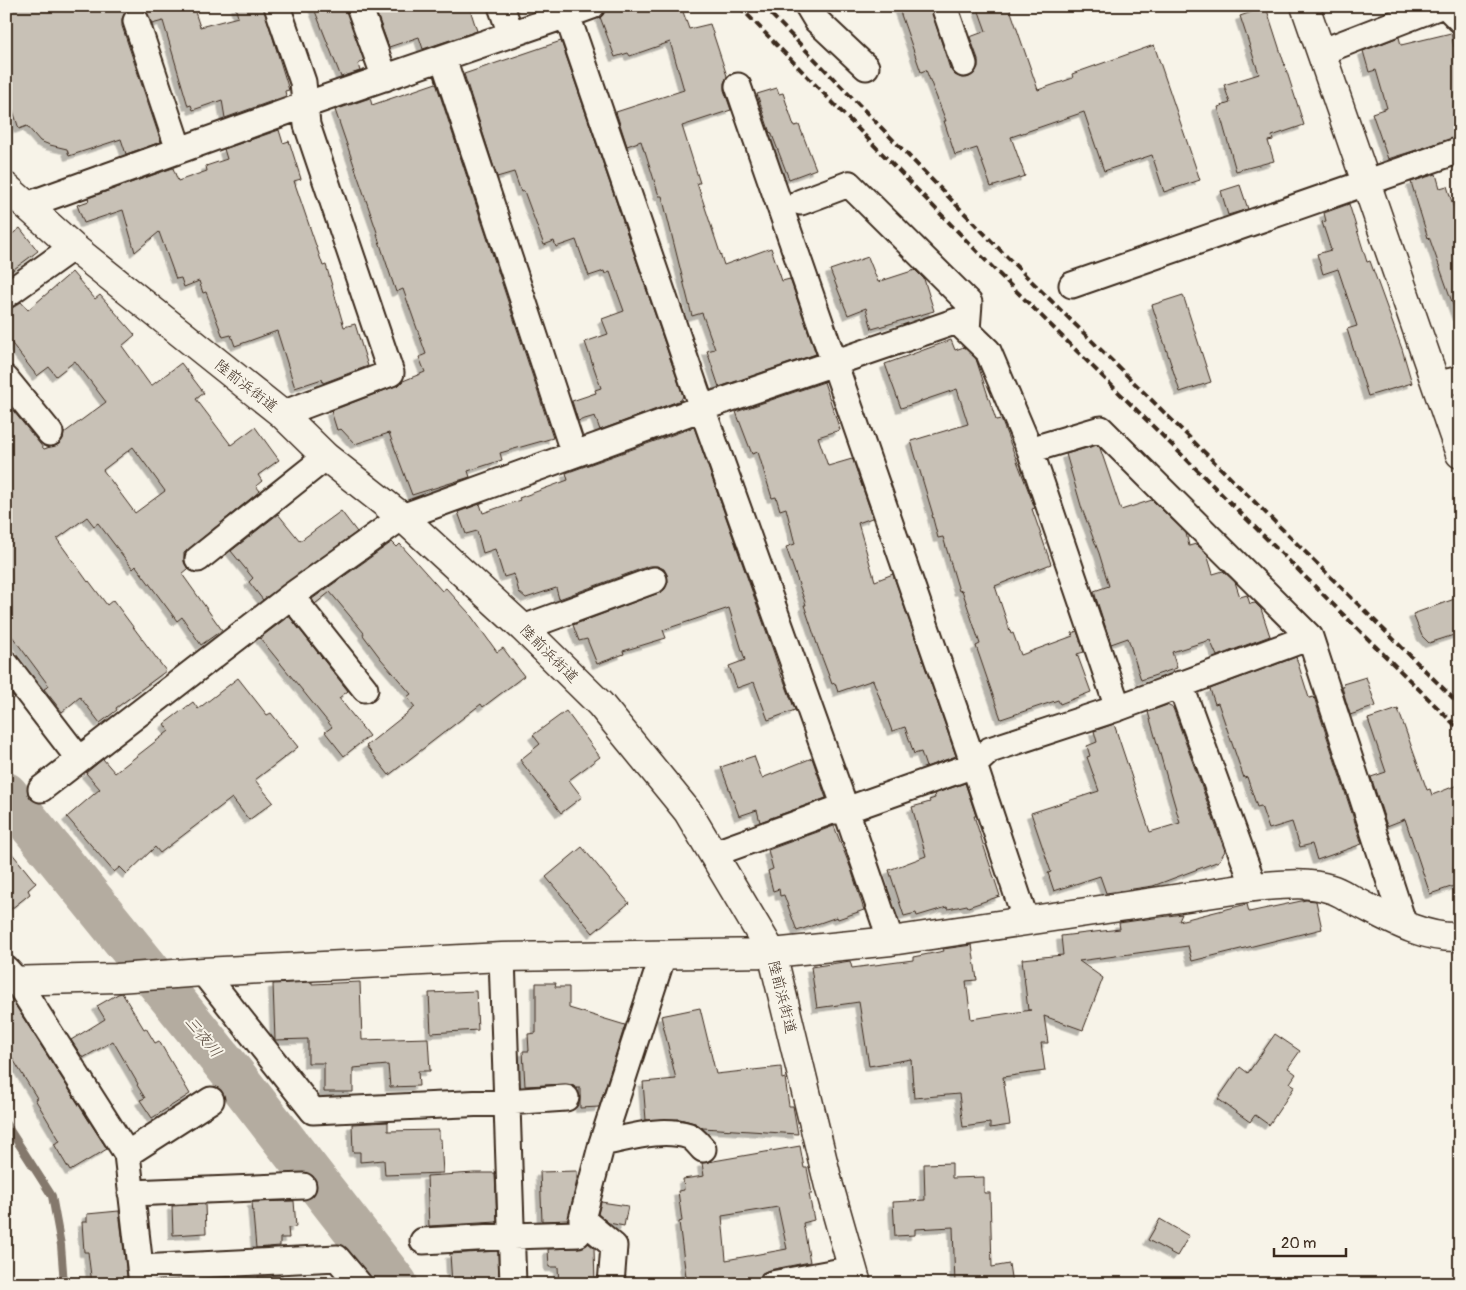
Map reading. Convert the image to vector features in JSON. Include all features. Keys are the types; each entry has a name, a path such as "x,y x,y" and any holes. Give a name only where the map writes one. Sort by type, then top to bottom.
{"street":[{"path":"277,6 303,82 307,125 391,373 282,414"},
{"path":"359,6 385,78"},
{"path":"501,6 511,34"},
{"path":"808,6 817,21 866,67"},
{"path":"944,6 964,64"},
{"path":"1306,6 1366,182 1448,382 1460,454"},
{"path":"1321,52 1440,6"},
{"path":"1446,6 1460,20"},
{"path":"27,204 304,105 579,10 702,408 891,941"},
{"path":"136,22 179,150"},
{"path":"443,58 574,454"},
{"path":"738,86 974,765 1026,921"},
{"path":"1072,285 1460,150"},
{"path":"801,202 849,184 969,303 967,330"},
{"name":"陸前浜街道","path":"6,187 73,246 282,414 326,457 402,517 523,628 600,704 688,812 772,953 826,1177 855,1277"},
{"path":"6,295 73,246"},
{"path":"41,789 291,596 402,517 702,408 957,321 988,351 1030,450 1118,708"},
{"path":"6,379 50,433"},
{"path":"1030,450 1101,429 1310,637 1404,925"},
{"path":"198,559 326,457"},
{"path":"523,628 654,580"},
{"path":"291,596 365,689"},
{"path":"713,854 832,811 846,810 974,765 990,750 1118,708 1310,637"},
{"path":"6,664 79,759"},
{"path":"1180,684 1254,887"},
{"path":"9,977 117,978 502,957 772,953 891,941 1254,887 1298,884 1331,889 1404,925 1426,933 1450,938 1460,937"},
{"path":"611,1284 614,1246 582,1219 602,1143 663,955"},
{"path":"502,957 513,1284"},
{"path":"203,972 313,1111 566,1098"},
{"path":"9,977 127,1154 141,1276 337,1258 359,1284"},
{"path":"127,1154 211,1100"},
{"path":"602,1143 640,1135 668,1133 691,1136 703,1150"},
{"path":"132,1193 303,1186"},
{"path":"423,1242 578,1234"},
{"path":"772,1284 855,1277"}],"building":[{"path":"6,6 193,6 200,27 238,17 235,6 263,6 289,90 285,91 286,96 225,118 222,100 193,110 191,105 188,106 163,21 152,24 145,10 139,7 132,7 125,12 122,26 161,142 126,154 121,139 69,156 67,149 40,141 27,126 19,129 6,89"},
{"path":"313,6 345,6 364,61 358,64 360,71 341,77"},
{"path":"374,6 469,6 477,31 423,49 419,37 389,47"},
{"path":"606,6 681,6 689,29 710,24 727,76 724,90 731,110 682,126 700,183 697,183 724,265 771,248 782,281 790,279 816,354 719,387 707,351 715,349 702,313 692,316 662,196 659,196 641,141 627,146 616,112 684,90 674,55 670,42 630,56 628,53 615,57 600,17 603,15"},
{"path":"898,6 930,6 950,69 955,75 962,78 974,74 978,67 978,59 970,37 986,31 977,6 1009,6 1038,90 1073,78 1072,74 1154,45 1200,180 1164,192 1152,155 1104,171 1084,112 1011,137 1025,176 991,187 977,148 955,155 944,121 946,121 926,70 921,72"},
{"path":"1266,7 1304,125 1272,136 1273,140 1268,141 1274,161 1236,171 1218,107 1230,103 1224,85 1259,74 1240,16"},
{"path":"1451,33 1454,47 1460,45 1460,136 1388,159 1372,113 1387,108 1376,70 1369,72 1363,51 1399,37 1401,45"},
{"path":"561,41 683,396 681,400 600,430 595,416 578,421 572,401 596,393 595,390 601,388 585,342 608,334 602,319 624,311 610,272 605,274 604,271 589,276 576,240 556,247 554,241 544,245 524,191 521,192 514,172 497,177 464,74"},
{"path":"436,83 553,438 500,453 502,460 468,471 470,477 412,495 389,433 355,444 341,429 337,430 331,411 396,386 425,372 419,357 426,354 403,289 396,292 335,110 370,98 372,105"},
{"path":"777,88 779,94 783,93 794,126 799,125 816,169 789,179 770,133 757,94"},
{"path":"279,130 283,143 289,141 301,179 294,181 323,266 326,265 344,327 355,324 368,366 323,383 322,379 295,388 277,331 235,346 231,335 223,337 206,292 203,293 199,281 184,287 181,278 176,279 159,232 135,252 123,210 84,223 77,205 89,201 88,198 173,168 178,181 207,171 206,166 227,159 224,149"},
{"path":"1436,174 1440,188 1447,186 1460,228 1460,315 1457,316 1428,238 1411,182"},
{"path":"1240,185 1248,209 1228,215 1221,191"},
{"path":"1349,204 1367,262 1370,261 1402,349 1412,383 1368,396 1347,329 1357,326 1338,269 1323,274 1317,254 1331,250 1322,222 1326,221 1324,213"},
{"path":"20,228 38,251 6,275 6,239"},
{"path":"868,257 878,282 915,270 924,279 934,311 872,329 866,308 848,315 830,270"},
{"path":"72,272 95,299 100,295 135,335 122,346 151,386 181,363 204,393 196,399 231,445 255,427 279,460 258,475 262,481 256,486 260,491 184,553 184,562 188,569 182,574 222,630 201,645 182,617 177,621 136,566 133,569 98,523 94,526 87,517 57,539 107,605 113,600 166,671 116,708 117,710 100,723 80,697 62,712 44,689 49,686 6,628 6,402 44,449 59,444 63,439 64,433 106,402 75,361 56,376 49,367 37,376 6,336 6,309 14,307 21,302 28,310","holes":["133,447 165,491 135,513 103,470"]},
{"path":"1183,295 1211,382 1180,392 1152,305"},
{"path":"951,340 955,350 964,347 976,359 996,420 1001,419 1035,508 1032,509 1051,564 995,586 1011,634 1013,633 1021,655 1073,636 1072,633 1077,631 1084,652 1077,654 1091,692 1060,704 1058,700 1001,719 976,646 980,644 962,590 959,591 943,537 938,538 911,441 968,424 957,389 901,408 885,364"},
{"path":"824,382 840,430 818,437 828,466 853,460 872,515 872,518 858,523 875,581 893,574 956,756 926,767 921,752 914,754 905,727 892,731 873,680 838,692 835,683 832,684 786,547 795,544 786,508 780,510 776,497 772,498 758,452 752,454 736,412"},
{"path":"694,427 795,710 768,720 754,682 737,688 729,666 745,660 729,608 663,630 666,638 623,651 624,654 597,664 587,639 579,641 573,625 659,593 665,589 668,582 664,569 657,566 649,566 559,599 556,588 526,598 519,592 514,574 504,577 495,549 483,553 477,531 466,534 458,512 480,504 483,513 520,500 519,498 568,480 566,473"},
{"path":"1097,445 1100,448 1121,510 1152,500 1186,533 1189,546 1196,544 1207,554 1213,574 1223,571 1235,582 1240,597 1247,595 1250,604 1255,603 1261,609 1270,636 1217,656 1210,640 1172,652 1177,668 1141,680 1128,638 1111,644 1094,591 1109,586 1082,509 1066,454"},
{"path":"341,511 357,532 263,600 249,582 253,578 231,551 278,514 300,541"},
{"path":"392,542 397,547 400,544 442,591 446,588 469,613 497,652 503,648 524,676 483,707 481,704 389,775 366,746 415,707 407,697 411,694 381,659 363,635 364,633 330,592 315,604 312,599"},
{"path":"1460,597 1460,633 1429,643 1422,636 1413,614"},
{"path":"289,616 348,691 339,698 369,736 344,756 325,732 332,727 260,638"},
{"path":"1296,657 1309,698 1314,697 1362,844 1317,860 1312,844 1300,847 1292,822 1269,829 1261,806 1257,807 1247,777 1244,778 1218,703 1215,704 1210,689"},
{"path":"1366,677 1376,706 1350,715 1342,687 1344,687 1343,684"},
{"path":"238,678 267,715 271,713 298,747 255,780 273,802 249,820 232,798 160,853 155,847 127,874 120,867 114,872 67,817 100,789 86,773 103,759 115,773 169,731 164,724 193,702 198,709"},
{"path":"1167,705 1173,708 1225,851 1219,861 1153,886 1106,893 1100,876 1054,891 1048,873 1051,872 1031,813 1099,791 1087,757 1090,756 1087,746 1097,742 1094,731 1114,724 1150,832 1180,823 1148,712"},
{"path":"1398,709 1427,790 1430,789 1432,795 1460,784 1460,884 1430,894 1405,819 1387,826 1371,777 1386,772 1368,719"},
{"path":"566,711 600,757 569,780 582,797 561,813 520,760 540,744 533,735"},
{"path":"754,756 762,778 812,758 826,798 760,822 757,810 739,816 721,767"},
{"path":"965,783 1000,896 968,907 967,905 948,909 947,907 917,916 916,913 904,916 889,870 926,856 912,807 930,802 929,800 935,798 934,794"},
{"path":"834,826 851,869 864,910 797,931 784,895 780,896 779,889 773,891 768,871 773,869 768,850"},
{"path":"6,846 36,883 28,890 30,894 6,913"},
{"path":"582,847 629,903 593,933 546,877"},
{"path":"1306,900 1316,901 1322,929 1192,961 1188,946 1079,961 1103,978 1083,1030 1044,1016 1048,1043 1041,1043 1045,1071 1003,1077 1010,1125 990,1128 990,1123 963,1127 959,1094 914,1098 911,1059 869,1066 859,1002 817,1008 811,967 850,961 852,968 913,960 913,957 944,951 943,949 972,945 977,980 966,981 971,1019 1031,1010 1028,1010 1022,959 1063,955 1061,936 1120,929 1119,923 1182,914 1179,921 1247,904 1249,912"},
{"path":"312,982 312,984 360,982 362,1040 428,1038 430,1071 418,1071 419,1086 390,1087 388,1065 353,1068 353,1092 324,1092 324,1063 308,1063 308,1039 275,1040 273,984"},
{"path":"536,983 556,983 555,987 569,987 569,1008 625,1025 599,1107 580,1108 580,1088 572,1085 525,1086 523,1051 529,1051 528,1034 536,1033"},
{"path":"476,991 478,1030 431,1033 429,993"},
{"path":"122,993 144,1029 146,1028 155,1043 159,1041 190,1094 152,1118 140,1100 145,1098 138,1084 113,1041 83,1058 71,1040 105,1019 97,1006"},
{"path":"6,997 10,997 107,1149 70,1171 54,1144 60,1141 35,1099 37,1098 6,1048"},
{"path":"700,1008 716,1074 781,1067 782,1079 785,1078 789,1106 793,1106 798,1134 703,1128 695,1123 680,1119 646,1120 643,1082 676,1079 661,1016"},
{"path":"1275,1034 1300,1051 1288,1068 1296,1074 1290,1083 1295,1086 1269,1125 1255,1115 1250,1122 1218,1099 1240,1067 1248,1073"},
{"path":"388,1122 388,1131 439,1130 443,1173 385,1175 384,1160 360,1162 360,1152 353,1152 352,1124"},
{"path":"800,1146 812,1194 809,1194 814,1220 803,1223 810,1262 769,1270 762,1273 758,1284 687,1284 679,1222 682,1221 678,1191 684,1190 683,1179 704,1176 702,1163","holes":["778,1207 787,1249 726,1260 722,1216"]},
{"path":"952,1163 952,1178 984,1177 984,1193 990,1193 992,1267 1009,1264 1012,1284 955,1284 953,1227 915,1229 915,1235 895,1236 893,1202 925,1200 924,1164"},
{"path":"577,1171 577,1180 568,1220 542,1221 540,1172"},
{"path":"495,1173 497,1222 429,1226 427,1176"},
{"path":"294,1201 296,1227 288,1228 289,1238 280,1238 280,1246 256,1248 252,1202"},
{"path":"601,1202 628,1206 624,1226 609,1223 598,1214"},
{"path":"205,1204 206,1233 173,1235 172,1206"},
{"path":"119,1211 128,1284 92,1284 88,1252 84,1252 82,1222 87,1222 87,1214"},
{"path":"1160,1219 1189,1236 1177,1256 1148,1240"},
{"path":"588,1243 594,1248 595,1284 559,1284 558,1267 549,1267 548,1249 578,1248"},
{"path":"498,1251 499,1284 452,1284 450,1254"},
{"path":"282,1275 282,1284 259,1284 258,1276"}],"waterway":[{"name":"三夜川","path":"6,794 233,1074 396,1284"},
{"path":"6,1124 52,1196 61,1245 64,1284"}],"railway":[{"path":"739,6 996,271 1460,730"},
{"path":"763,6 1008,258 1460,705"}]}
